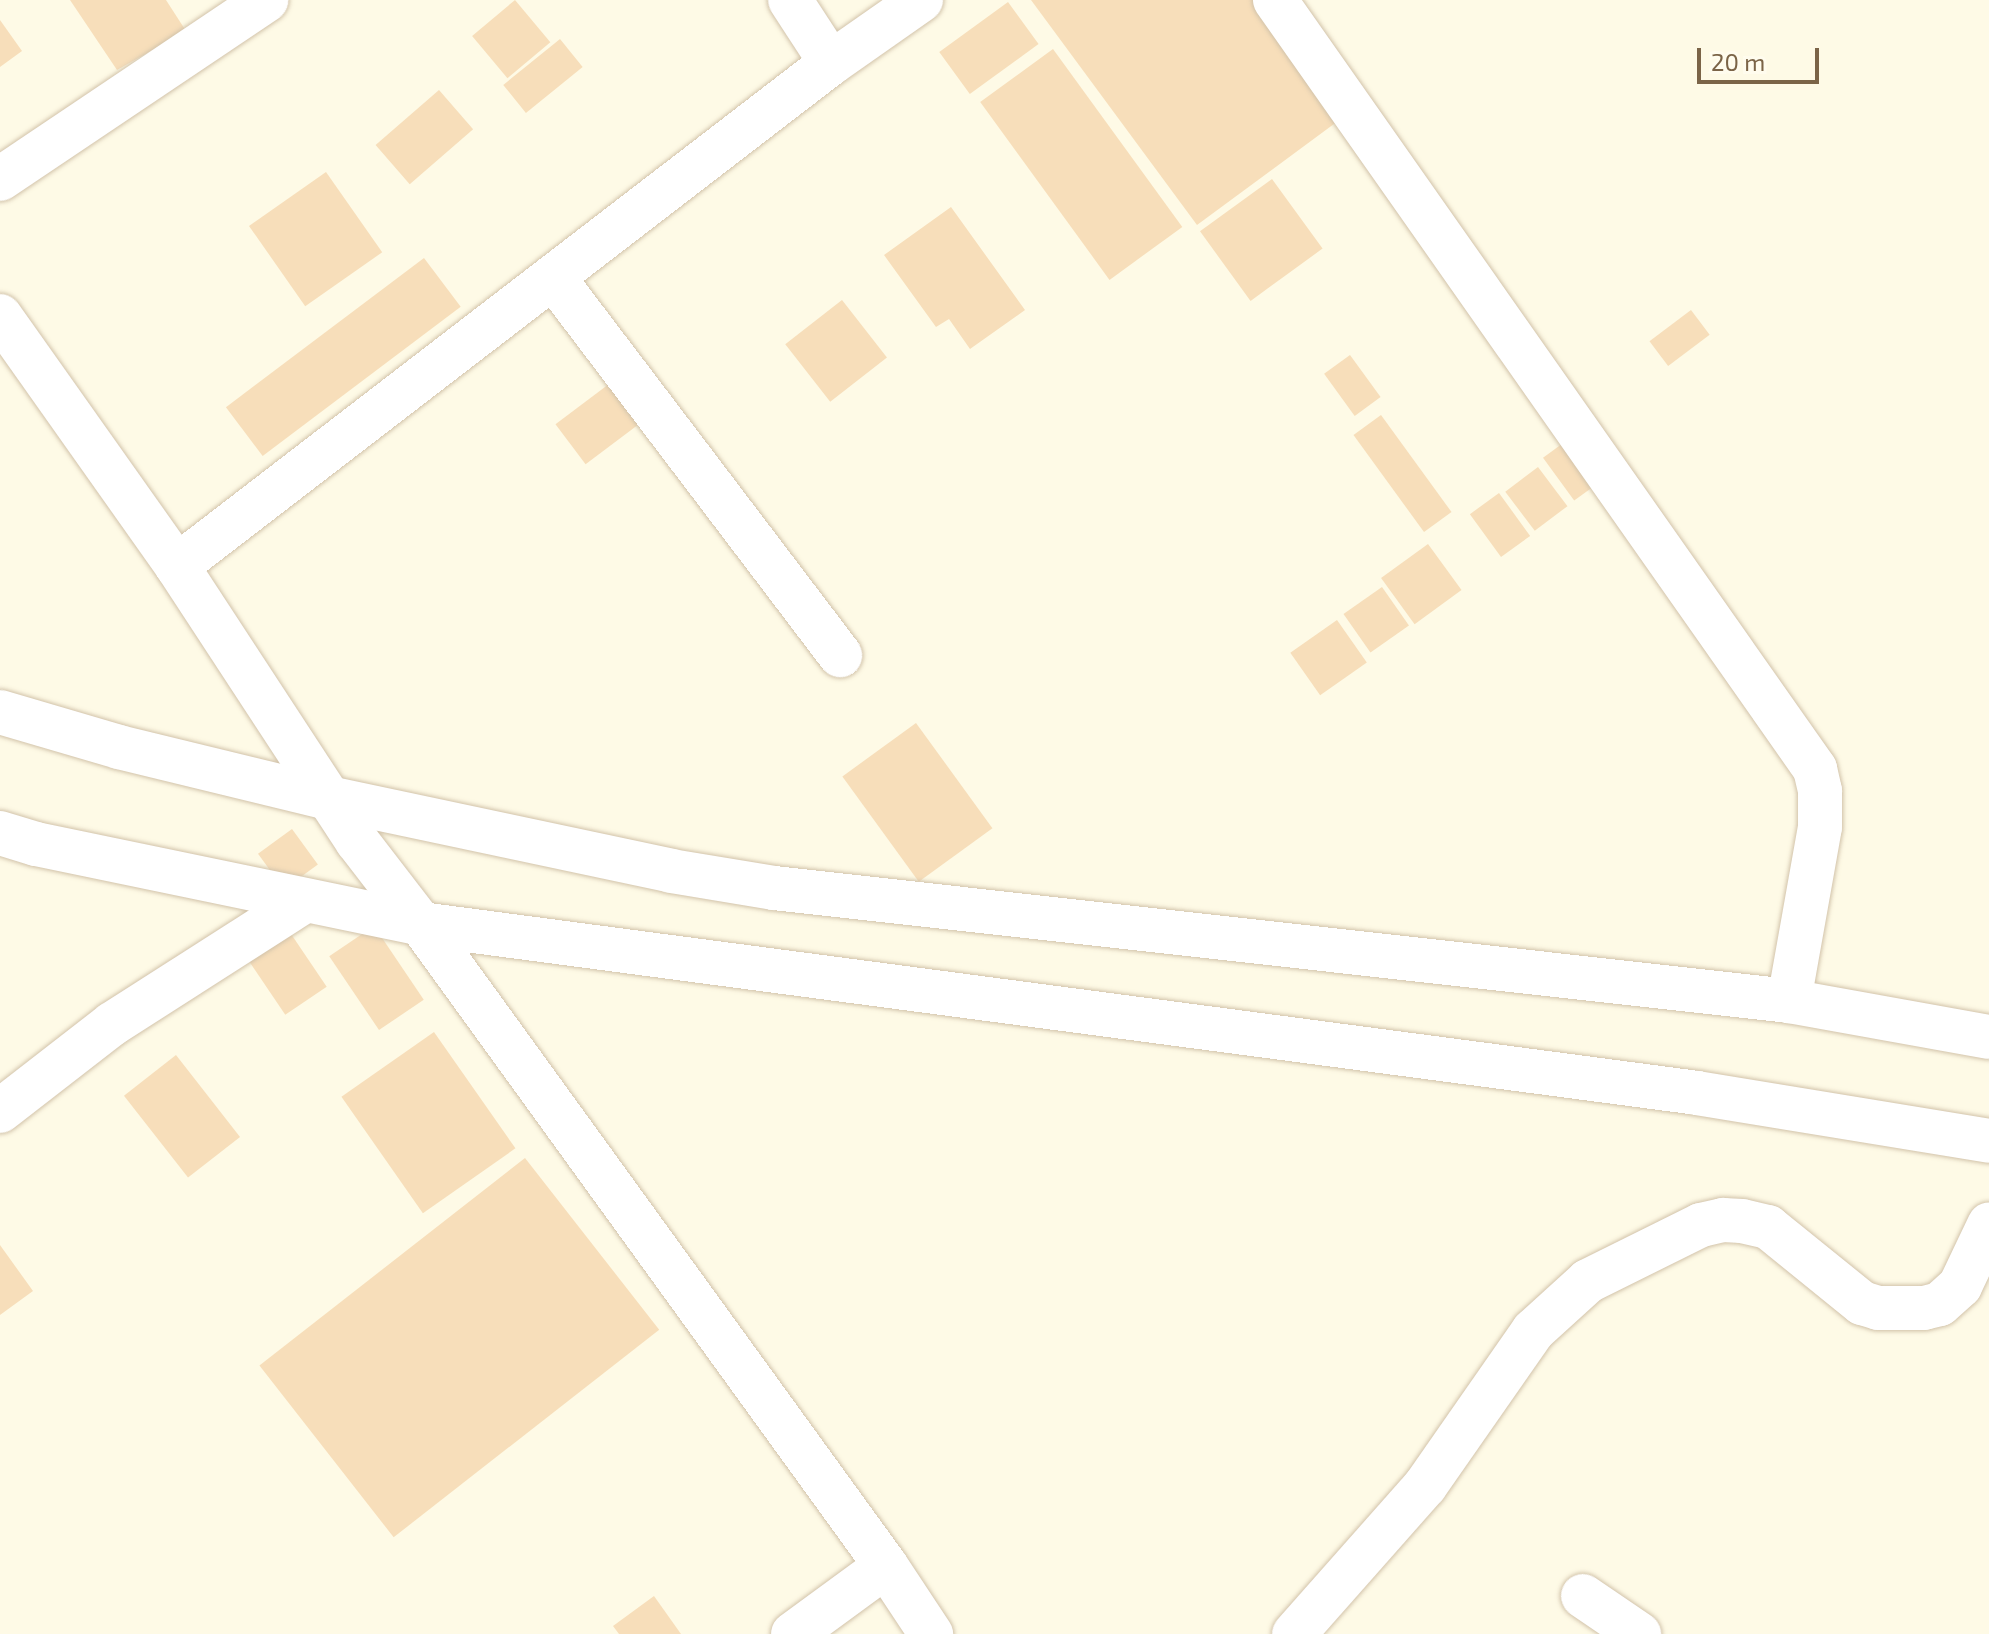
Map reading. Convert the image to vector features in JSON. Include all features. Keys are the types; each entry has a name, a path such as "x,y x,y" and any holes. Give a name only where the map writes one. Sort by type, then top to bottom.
{"street":[{"path":"0,179 266,0"},
{"path":"790,0 831,63"},
{"path":"177,566 831,63 921,0"},
{"path":"1275,0 1815,769 1820,791 1820,827 1789,1001"},
{"path":"553,277 840,655"},
{"path":"0,316 177,566 329,798 886,1566 931,1634"},
{"path":"0,712 119,747 329,798 671,871 774,888 1789,1001 1989,1037"},
{"path":"0,833 36,844 421,924 1681,1090 1989,1141"},
{"path":"0,1111 112,1024 304,901"},
{"path":"1294,1634 1425,1486 1533,1331 1588,1281 1701,1225 1723,1220 1742,1221 1768,1227 1862,1303 1878,1308 1924,1308 1940,1304 1960,1286 1989,1225"},
{"path":"793,1634 886,1566"},
{"path":"1583,1596 1639,1634"}],"building":[{"path":"70,0 166,0 186,31 117,70"},
{"path":"515,0 550,42 507,78 472,36"},
{"path":"1031,0 1270,0 1338,121 1197,225"},
{"path":"1008,2 1039,44 970,94 939,52"},
{"path":"0,20 22,51 0,67"},
{"path":"560,39 583,67 526,113 503,85"},
{"path":"1053,49 1182,227 1110,280 980,102"},
{"path":"439,90 473,129 410,184 376,145"},
{"path":"326,172 382,252 305,306 249,226"},
{"path":"1272,179 1323,249 1251,301 1200,231"},
{"path":"951,207 1025,310 970,349 949,319 936,327 884,255"},
{"path":"424,258 461,307 263,456 226,407"},
{"path":"842,300 887,358 830,402 785,344"},
{"path":"1691,310 1710,335 1668,366 1649,341"},
{"path":"1350,355 1381,397 1355,416 1324,374"},
{"path":"609,384 639,424 586,464 555,424"},
{"path":"1381,415 1452,512 1424,532 1353,435"},
{"path":"1577,433 1608,476 1574,501 1543,458"},
{"path":"1538,467 1567,506 1535,531 1505,492"},
{"path":"1499,493 1530,536 1501,557 1470,514"},
{"path":"1428,544 1462,590 1415,624 1381,578"},
{"path":"1382,587 1409,626 1370,652 1343,614"},
{"path":"1337,620 1367,663 1320,695 1290,653"},
{"path":"916,723 992,828 919,882 842,776"},
{"path":"292,829 318,865 284,889 258,854"},
{"path":"374,926 424,1000 379,1030 329,956"},
{"path":"287,928 327,987 285,1015 246,956"},
{"path":"434,1032 515,1148 423,1213 341,1097"},
{"path":"176,1055 240,1137 188,1178 124,1096"},
{"path":"525,1158 659,1330 394,1537 259,1365"},
{"path":"0,1245 33,1291 0,1315"},
{"path":"654,1596 681,1634 619,1634 613,1626"}]}
